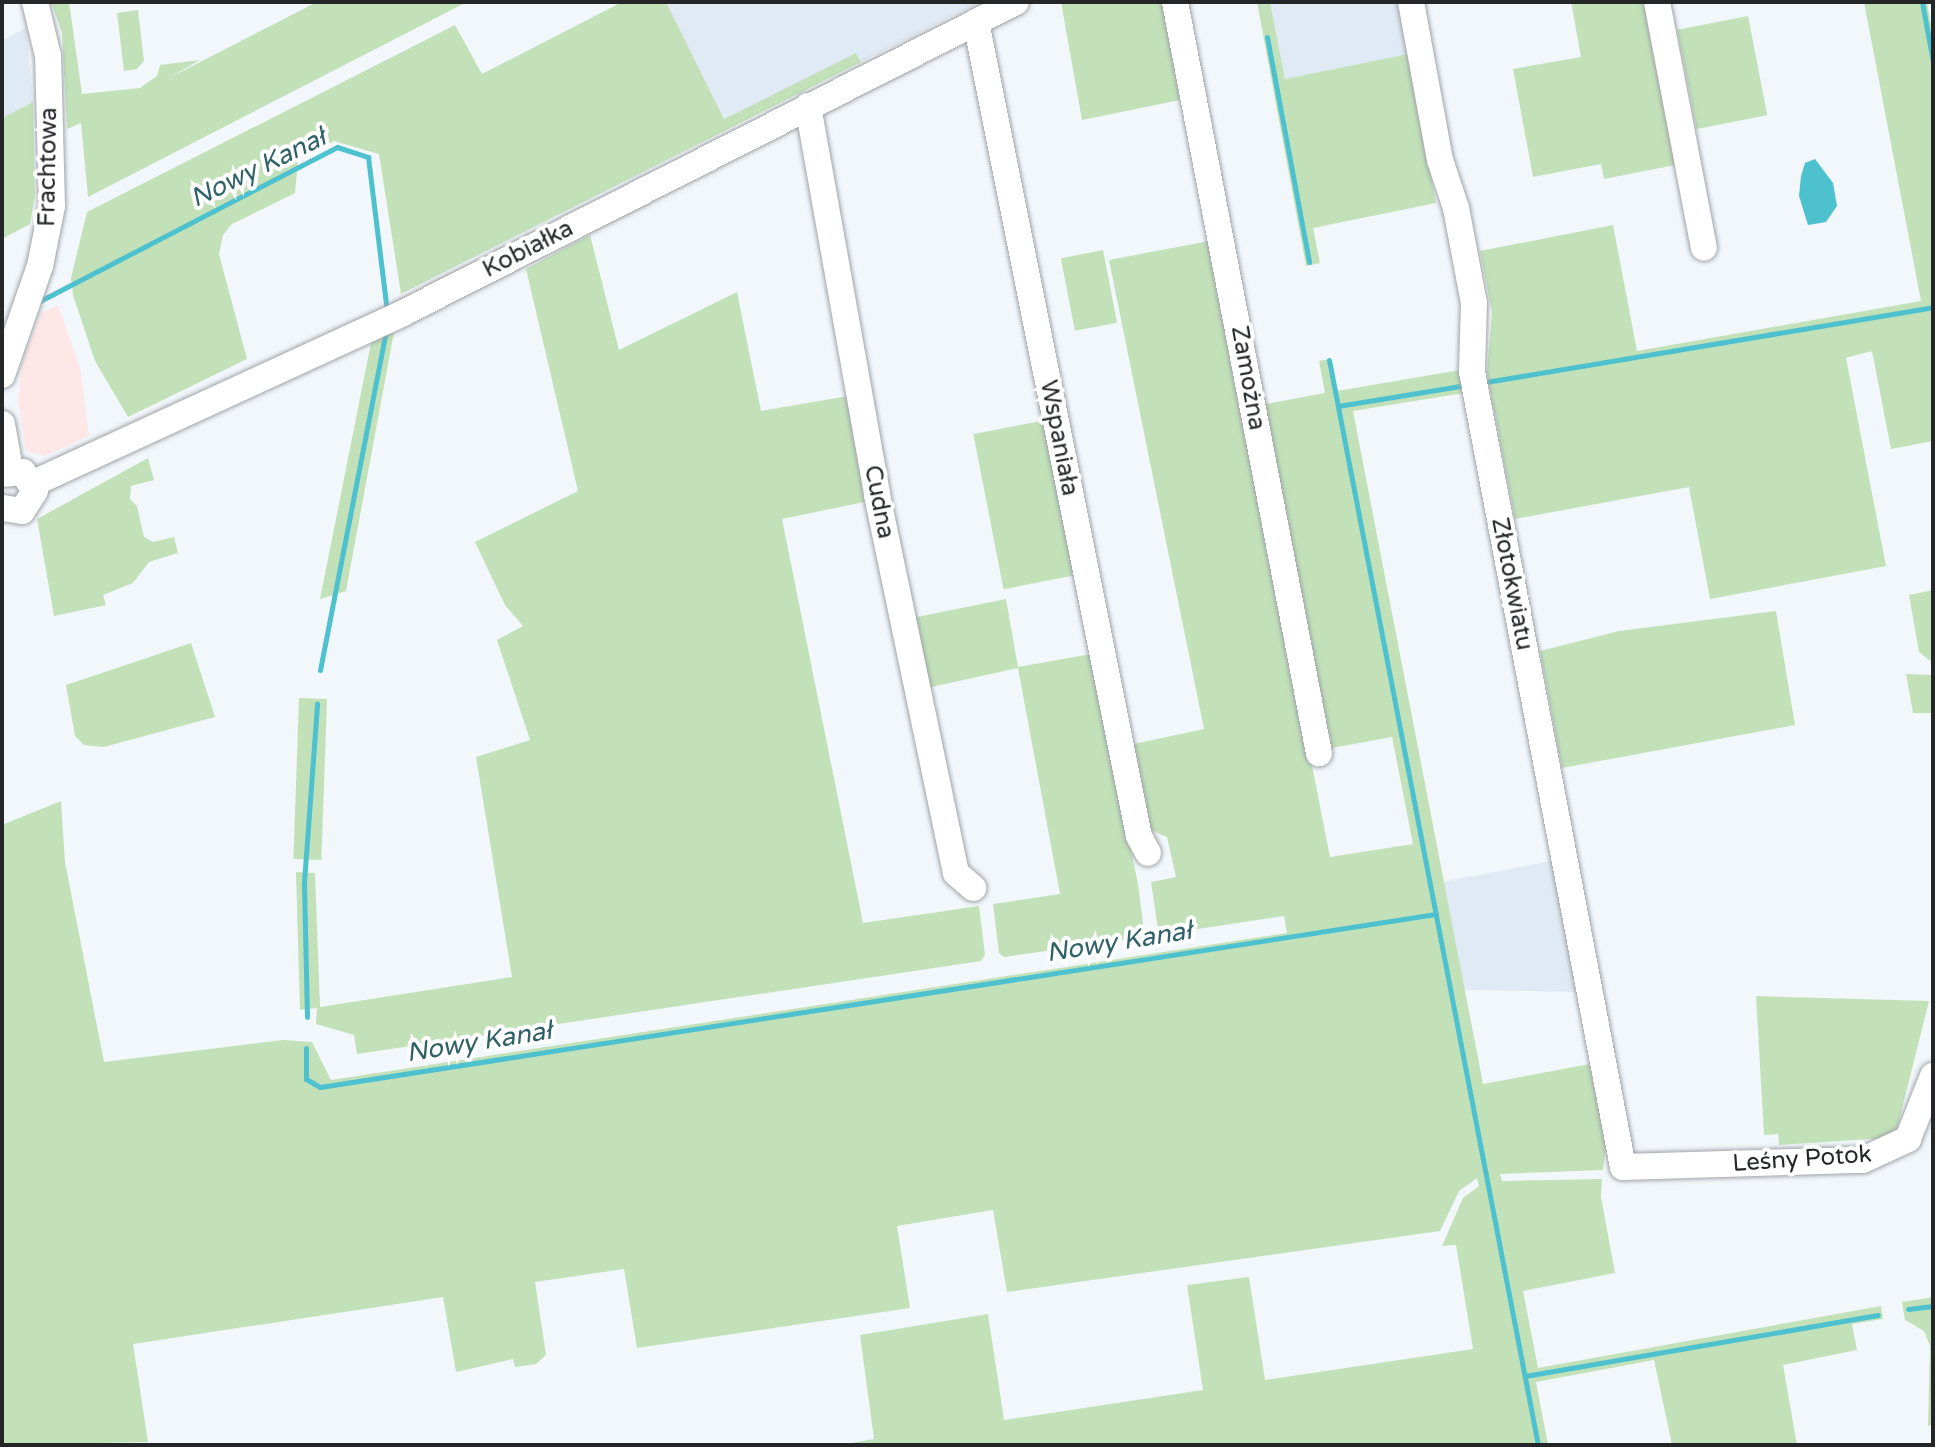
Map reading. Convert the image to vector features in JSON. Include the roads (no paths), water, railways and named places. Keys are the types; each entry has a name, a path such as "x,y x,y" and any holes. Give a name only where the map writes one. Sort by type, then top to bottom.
{"street":[{"name":"Frachtowa","path":"2,375 40,266 53,185 46,35 35,2"},
{"name":"Kobiałka","path":"34,483 373,328 1016,2"},
{"name":"Zamożna","path":"1175,2 1319,753"},
{"name":"Złotokwiatu","path":"1411,2 1474,303 1474,382 1623,1167"},
{"path":"1657,2 1704,248"},
{"name":"Wspaniała","path":"976,22 1139,836 1148,853"},
{"name":"Cudna","path":"808,106 877,495 956,873 973,888"},
{"path":"2,424 6,472 23,472 34,483 29,506 14,512 2,508"},
{"name":"Leśny Potok","path":"1623,1167 1863,1160 1908,1139 1933,1076"}],"water":[{"path":"1815,159 1833,183 1837,206 1826,222 1808,225 1799,196 1801,176 1805,163"}],"waterway":[{"path":"1922,2 1933,62"},
{"path":"1267,37 1309,262"},
{"name":"Nowy Kanał","path":"38,302 337,147 368,157 387,312"},
{"path":"1480,383 1933,307"},
{"name":"Nowy Kanał","path":"320,670 386,330"},
{"path":"1329,360 1538,1445"},
{"path":"1338,406 1466,385"},
{"name":"Nowy Kanał","path":"307,1017 304,882 317,703"},
{"name":"Nowy Kanał","path":"306,1048 306,1079 320,1087 1436,914"},
{"path":"1908,1309 1933,1306"},
{"path":"1525,1376 1878,1315"}]}
